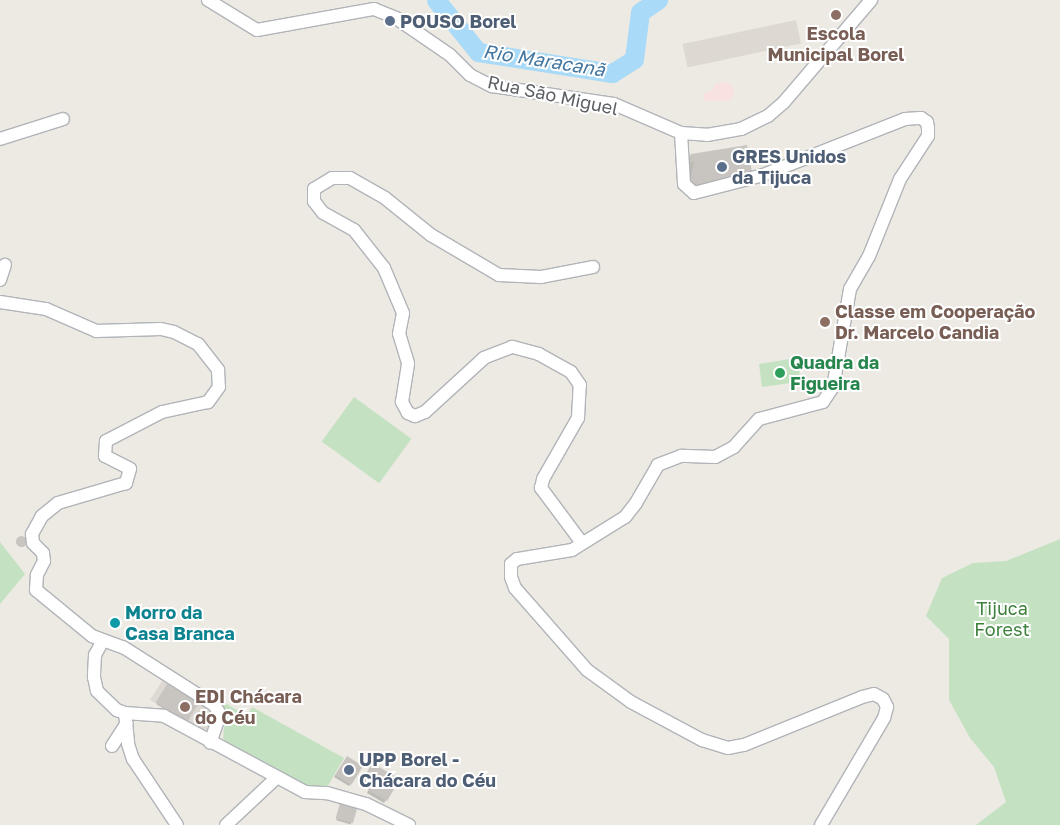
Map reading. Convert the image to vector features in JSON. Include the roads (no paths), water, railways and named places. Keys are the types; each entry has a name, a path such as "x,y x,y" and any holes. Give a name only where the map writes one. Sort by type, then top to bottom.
{"street":[{"name":"Rua São Miguel","path":"208,0 257,30 374,10 396,18 450,55 470,75 492,86 614,104 681,133 725,133 741,129 768,116 784,102 871,0"},
{"path":"681,133 684,184 694,193 763,175 905,118 921,118 927,122 928,128 928,136 900,179 869,256 850,289 833,387 823,402 760,419 734,447 715,457 681,456 658,464 636,503 625,517 572,550 517,559 511,564 515,588 587,670 604,684 702,740 728,748 744,745 862,697 874,694 883,699 887,707 884,718 822,825"},
{"path":"0,139 29,128 63,119"},
{"path":"0,130 29,128"},
{"path":"582,544 542,488 543,479 578,418 580,385 571,372 539,354 512,347 484,358 425,412 415,416 408,413 402,402 408,364 399,334 403,313 384,268 354,230 323,213 314,201 314,189 332,178 350,178 385,198 431,236 499,275 541,277 593,268"},
{"path":"0,280 6,265"},
{"path":"0,302 46,309 96,330 161,329 174,332 198,344 213,360 220,379 208,402 162,412 106,441 105,456 128,466 131,474 121,486 95,491 58,503 37,522 33,543 43,553 44,561 34,586 36,590 102,642 123,647 214,705 218,711 218,720 210,743"},
{"path":"102,642 94,664 97,691 126,718 134,759 177,825"},
{"path":"126,718 164,716 210,743 305,792 327,793 366,804 409,825"},
{"path":"112,746 126,718"},
{"path":"226,825 276,778"}],"waterway":[{"name":"Rio Maracanã","path":"436,0 478,52 612,73 634,59 640,12 658,0"}],"place":[{"name":"Escola Municipal Borel","path":"836,15"},
{"name":"POUSO Borel","path":"390,21"},
{"name":"GRES Unidos da Tijuca","path":"722,167"},
{"name":"Classe em Cooperação Dr. Marcelo Candia","path":"825,322"},
{"name":"Quadra da Figueira","path":"780,373"},
{"name":"Morro da Casa Branca","path":"115,623"},
{"name":"EDI Chácara do Céu","path":"185,707"},
{"name":"UPP Borel - Chácara do Céu","path":"349,770"}],"park label":[{"name":"Tijuca Forest","path":"1002,619"}]}
